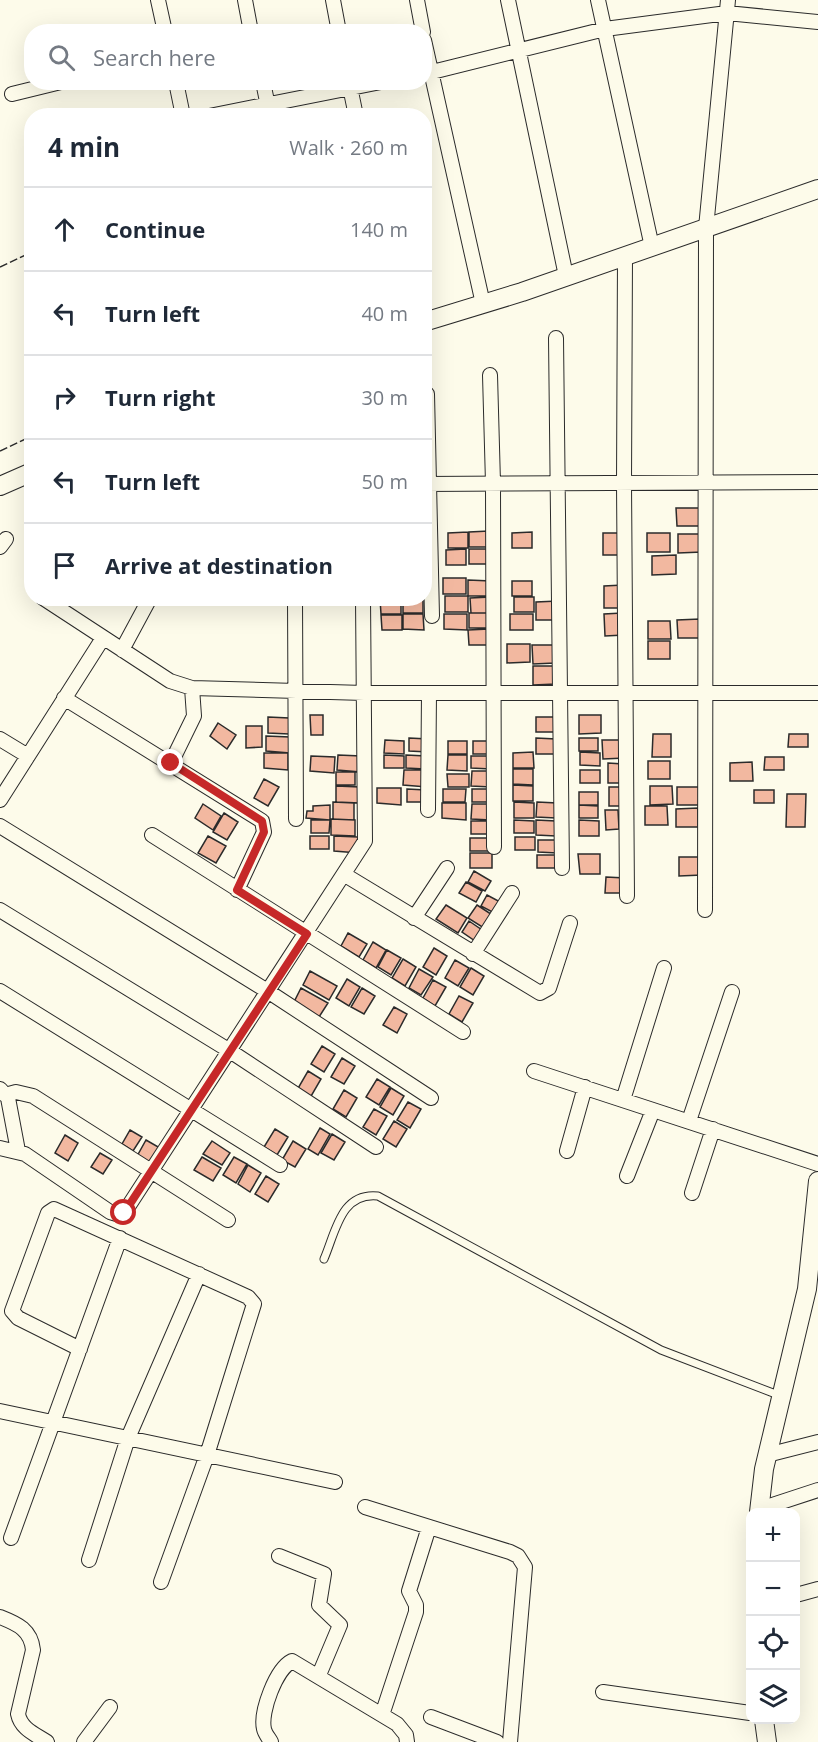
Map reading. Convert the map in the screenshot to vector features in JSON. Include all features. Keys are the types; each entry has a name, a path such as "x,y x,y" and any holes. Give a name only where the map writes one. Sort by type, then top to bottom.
{"street":[{"path":"158,0 163,24"},
{"path":"244,0 249,24"},
{"path":"333,0 338,24"},
{"path":"417,0 422,24"},
{"path":"508,0 566,276"},
{"path":"598,0 652,247"},
{"path":"432,73 604,29 727,6 818,22"},
{"path":"705,910 706,228 727,6"},
{"path":"12,94 28,90"},
{"path":"178,90 181,108"},
{"path":"265,90 269,108"},
{"path":"275,108 334,90"},
{"path":"351,90 354,108"},
{"path":"432,90 483,304"},
{"path":"432,320 818,189"},
{"path":"625,256 627,896"},
{"path":"556,338 562,867"},
{"path":"490,375 493,483 494,847"},
{"path":"0,486 24,476"},
{"path":"432,484 818,482"},
{"path":"55,606 170,681 192,688 364,693 818,693"},
{"path":"122,650 146,606"},
{"path":"295,606 296,819"},
{"path":"0,1148 18,1151 115,1214 124,1213 360,852 366,831 363,606"},
{"path":"432,606 432,616"},
{"path":"0,800 103,638"},
{"path":"171,763 194,716 192,688"},
{"path":"428,810 429,693"},
{"path":"64,698 262,821 264,832 237,890"},
{"path":"0,739 28,756"},
{"path":"0,826 268,992 431,1098"},
{"path":"152,835 463,1032"},
{"path":"414,918 447,868"},
{"path":"345,875 535,992 545,992 549,988 570,923"},
{"path":"473,954 512,893"},
{"path":"0,910 230,1051 376,1147"},
{"path":"623,1100 664,968"},
{"path":"0,991 280,1165"},
{"path":"689,1121 732,992"},
{"path":"534,1071 818,1164"},
{"path":"567,1151 585,1087"},
{"path":"2,1092 8,1098 18,1151"},
{"path":"2,1092 33,1096 228,1220"},
{"path":"627,1176 653,1110"},
{"path":"692,1193 713,1129"},
{"path":"759,1508 767,1455 807,1289 818,1181"},
{"path":"80,1349 18,1318 12,1307 50,1210 57,1209 199,1274 248,1297 254,1304 207,1455 161,1582"},
{"path":"11,1538 120,1238"},
{"path":"89,1560 128,1438 199,1274"},
{"path":"0,1411 335,1482"},
{"path":"767,1455 818,1442"},
{"path":"767,1508 818,1490"},
{"path":"365,1507 510,1552 518,1556 525,1567 510,1742"},
{"path":"382,1715 416,1612 416,1605 409,1591 429,1527"},
{"path":"279,1556 324,1574 319,1605 340,1625 319,1675"},
{"path":"800,1594 818,1589"},
{"path":"0,1617 19,1625 32,1640 33,1650 18,1714 19,1722 47,1742"},
{"path":"271,1742 264,1726 270,1690 284,1666 297,1661 403,1729 407,1742"},
{"path":"603,1692 746,1712"},
{"path":"84,1742 110,1707"},
{"path":"431,1716 496,1742"},
{"path":"765,1724 767,1742"}],"lane":[{"path":"324,1259 345,1210 353,1199 365,1195 378,1196 661,1350 781,1396"}],"building":[{"path":"676,508 699,508 699,526 677,526"},
{"path":"489,531 489,547 469,547 469,532"},
{"path":"468,532 468,548 448,548 448,533"},
{"path":"532,532 532,548 512,548 512,533"},
{"path":"603,533 622,533 622,555 603,555"},
{"path":"647,533 670,533 670,552 647,552"},
{"path":"678,534 702,534 702,552 678,553"},
{"path":"466,549 466,565 446,565 446,550"},
{"path":"469,549 489,549 489,564 469,564"},
{"path":"676,555 676,574 652,575 652,556"},
{"path":"443,578 466,578 466,594 443,594"},
{"path":"468,580 491,581 491,596 468,596"},
{"path":"512,581 532,581 532,596 512,596"},
{"path":"623,585 623,608 604,608 604,586"},
{"path":"445,596 468,596 468,612 445,612"},
{"path":"491,597 491,613 471,613 470,598"},
{"path":"514,597 534,597 534,612 514,612"},
{"path":"558,601 558,620 536,620 536,602"},
{"path":"380,606 401,606 401,614 381,614"},
{"path":"403,606 423,606 423,613 403,613"},
{"path":"469,613 493,613 492,628 469,628"},
{"path":"622,613 624,635 605,636 604,614"},
{"path":"403,614 423,614 424,630 403,629"},
{"path":"444,614 467,614 467,630 444,629"},
{"path":"510,614 533,614 533,630 510,630"},
{"path":"381,615 402,615 402,630 382,630"},
{"path":"700,619 700,638 678,638 677,620"},
{"path":"648,621 670,621 671,639 648,639"},
{"path":"489,629 489,645 469,645 468,630"},
{"path":"648,641 670,641 670,659 648,659"},
{"path":"507,644 530,644 530,662 507,663"},
{"path":"532,645 555,645 555,663 533,664"},
{"path":"533,666 556,666 556,684 533,685"},
{"path":"310,715 323,715 323,735 311,735"},
{"path":"579,715 601,715 601,733 579,734"},
{"path":"268,717 289,718 289,734 268,733"},
{"path":"536,717 557,717 557,732 536,732"},
{"path":"218,723 236,735 227,749 210,736"},
{"path":"246,726 262,726 262,747 246,748"},
{"path":"653,734 671,734 671,757 652,757"},
{"path":"789,734 808,734 808,747 788,747"},
{"path":"266,736 290,737 290,753 266,751"},
{"path":"409,738 428,739 428,752 409,751"},
{"path":"536,738 556,739 555,754 536,754"},
{"path":"579,738 598,738 598,751 579,751"},
{"path":"385,740 404,741 404,754 384,753"},
{"path":"602,740 625,740 625,758 603,759"},
{"path":"448,741 467,741 467,754 448,754"},
{"path":"473,741 492,741 492,754 473,754"},
{"path":"533,752 534,768 513,768 513,753"},
{"path":"580,752 600,753 600,766 580,765"},
{"path":"264,753 288,753 288,770 264,768"},
{"path":"338,755 361,756 361,772 337,770"},
{"path":"384,755 404,756 404,768 384,768"},
{"path":"406,755 426,756 425,769 406,768"},
{"path":"448,755 467,755 467,771 447,770"},
{"path":"311,756 335,757 334,773 310,771"},
{"path":"471,756 491,756 491,769 471,768"},
{"path":"765,757 784,757 784,770 764,770"},
{"path":"648,761 670,761 670,779 648,779"},
{"path":"752,762 753,781 730,781 730,763"},
{"path":"608,763 623,764 623,783 608,783"},
{"path":"513,769 533,769 533,785 513,784"},
{"path":"404,770 428,770 427,787 403,785"},
{"path":"580,770 600,770 600,783 580,783"},
{"path":"472,771 491,771 491,787 471,786"},
{"path":"336,772 355,772 355,785 336,785"},
{"path":"447,774 469,774 469,787 448,787"},
{"path":"264,779 279,787 268,806 254,798"},
{"path":"513,785 533,786 533,801 513,801"},
{"path":"336,786 360,787 360,803 336,802"},
{"path":"650,786 672,786 673,804 650,805"},
{"path":"609,787 622,787 622,806 609,806"},
{"path":"677,787 700,787 700,805 677,805"},
{"path":"377,788 401,788 401,805 377,803"},
{"path":"407,789 426,790 426,802 407,802"},
{"path":"443,789 466,789 465,802 443,802"},
{"path":"472,789 491,789 491,802 472,802"},
{"path":"754,790 774,790 774,803 754,803"},
{"path":"579,792 598,792 598,805 579,805"},
{"path":"787,794 806,794 805,827 786,827"},
{"path":"333,802 354,803 354,820 333,819"},
{"path":"514,802 534,803 534,818 514,818"},
{"path":"537,802 557,803 556,818 536,817"},
{"path":"442,803 466,803 466,820 442,818"},
{"path":"203,804 221,816 213,830 195,818"},
{"path":"472,804 492,804 491,820 471,819"},
{"path":"330,805 330,820 306,818 307,811 313,811 313,806"},
{"path":"579,805 598,806 598,818 579,818"},
{"path":"645,806 667,806 668,825 645,825"},
{"path":"698,808 698,827 676,827 676,809"},
{"path":"605,810 618,810 619,829 606,830"},
{"path":"224,813 238,822 227,840 213,832"},
{"path":"331,819 355,820 355,836 331,835"},
{"path":"311,820 330,820 329,833 311,833"},
{"path":"514,820 534,821 534,833 514,833"},
{"path":"536,820 556,821 556,836 536,835"},
{"path":"579,820 599,821 599,836 579,836"},
{"path":"471,821 492,821 492,834 471,834"},
{"path":"208,836 226,846 216,863 198,853"},
{"path":"310,836 329,836 329,849 310,849"},
{"path":"334,836 358,837 358,853 334,851"},
{"path":"515,837 535,837 535,850 515,850"},
{"path":"470,838 491,838 492,851 470,851"},
{"path":"538,840 557,840 557,853 538,852"},
{"path":"470,853 492,853 492,868 470,868"},
{"path":"578,854 600,854 600,874 580,874"},
{"path":"537,855 556,855 556,868 537,868"},
{"path":"679,857 701,857 702,875 679,876"},
{"path":"474,871 491,881 485,891 468,882"},
{"path":"606,877 625,878 625,893 605,893"},
{"path":"466,882 482,891 476,902 459,893"},
{"path":"487,895 504,904 498,915 481,906"},
{"path":"446,905 467,918 458,933 436,919"},
{"path":"477,905 494,916 487,930 468,918"},
{"path":"469,921 485,932 478,943 462,932"},
{"path":"348,933 367,944 359,957 341,946"},
{"path":"373,942 386,950 376,968 363,960"},
{"path":"434,948 447,956 436,975 423,967"},
{"path":"387,950 401,958 391,975 378,967"},
{"path":"403,959 416,967 405,986 392,978"},
{"path":"455,960 469,968 458,986 445,978"},
{"path":"471,968 484,976 473,995 460,987"},
{"path":"419,969 433,977 421,995 409,988"},
{"path":"310,971 337,986 329,1000 303,985"},
{"path":"347,979 360,987 349,1006 336,998"},
{"path":"433,980 446,987 435,1006 423,998"},
{"path":"301,988 328,1003 319,1017 294,1002"},
{"path":"362,988 375,996 364,1014 351,1007"},
{"path":"459,996 473,1003 462,1022 449,1014"},
{"path":"394,1007 407,1014 397,1033 383,1025"},
{"path":"322,1046 335,1054 324,1072 311,1064"},
{"path":"342,1058 355,1066 344,1084 331,1077"},
{"path":"308,1071 321,1079 310,1098 297,1090"},
{"path":"377,1079 390,1087 379,1105 366,1097"},
{"path":"391,1088 404,1096 393,1115 380,1107"},
{"path":"344,1090 357,1098 346,1117 333,1109"},
{"path":"408,1102 421,1109 410,1128 397,1120"},
{"path":"374,1109 387,1116 376,1135 363,1127"},
{"path":"394,1121 407,1129 396,1147 383,1139"},
{"path":"320,1128 330,1134 318,1155 308,1149"},
{"path":"275,1129 288,1137 277,1155 264,1147"},
{"path":"130,1130 142,1137 133,1151 122,1144"},
{"path":"332,1134 345,1142 334,1160 321,1153"},
{"path":"65,1135 78,1143 68,1161 55,1153"},
{"path":"146,1140 160,1148 149,1166 136,1158"},
{"path":"212,1141 230,1153 222,1165 203,1154"},
{"path":"293,1141 306,1149 295,1167 282,1160"},
{"path":"100,1153 112,1160 103,1174 91,1167"},
{"path":"202,1157 221,1168 213,1181 194,1170"},
{"path":"234,1157 247,1164 236,1183 223,1175"},
{"path":"248,1165 261,1173 250,1192 238,1184"},
{"path":"266,1176 279,1184 268,1202 255,1194"}],"fence":[{"path":"0,267 24,256"},
{"path":"0,451 24,440"}],"route":[{"path":"124,1213 307,934 237,890 264,832 265,826 259,817 171,763"}]}
